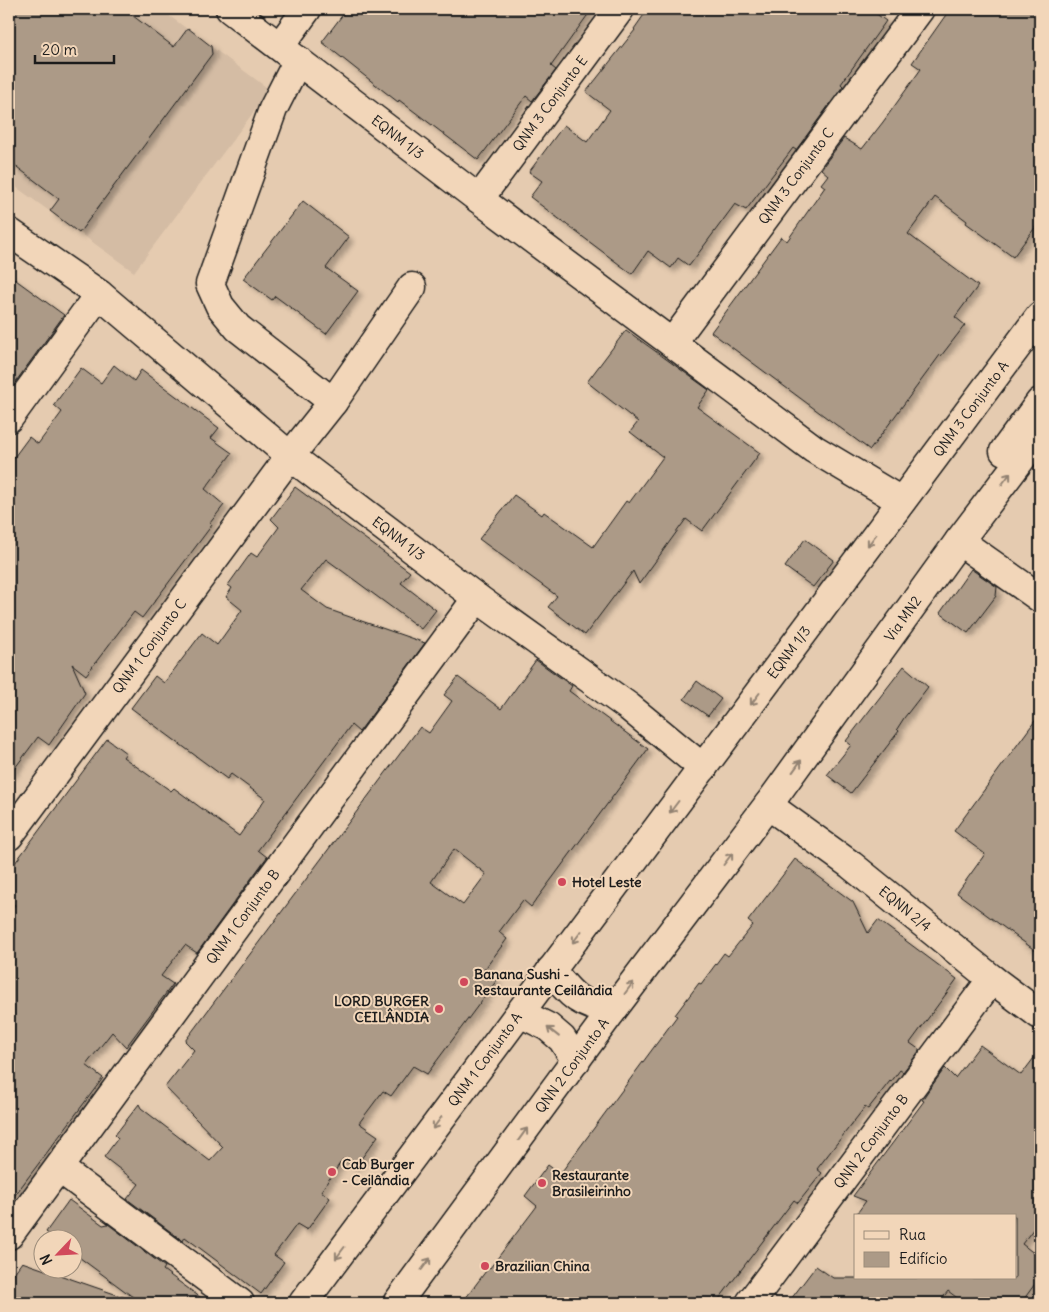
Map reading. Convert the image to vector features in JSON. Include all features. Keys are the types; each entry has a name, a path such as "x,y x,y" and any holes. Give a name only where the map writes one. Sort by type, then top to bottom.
{"street":[{"name":"EQNM 1/3","path":"9,232 99,294 290,456 478,598 629,707 703,768 902,501 814,449 479,199 230,9"},
{"path":"307,9 289,53 273,109 210,284 220,306 238,328 333,402"},
{"name":"QNM 3 Conjunto E","path":"479,199 620,9"},
{"name":"QNM 3 Conjunto C","path":"672,343 920,9"},
{"name":"QNM 1 Conjunto C","path":"9,836 290,456 333,402 412,287"},
{"path":"9,418 99,294"},
{"name":"QNM 3 Conjunto A","path":"902,501 1040,316"},
{"path":"942,564 984,479 1040,402"},
{"name":"Via MN2","path":"768,805 958,541 1040,434"},
{"path":"958,541 1040,598"},
{"name":"QNM 1 Conjunto B","path":"9,1235 478,598"},
{"name":"QNM 1 Conjunto A","path":"303,1303 703,768"},
{"name":"EQNN 2/4","path":"768,805 851,864 992,979 1040,1014"},
{"name":"QNN 2 Conjunto A","path":"397,1303 612,1011 768,805"},
{"path":"552,970 569,992 578,1000 612,1011"},
{"name":"QNN 2 Conjunto B","path":"750,1303 992,979"},
{"path":"520,1013 548,1027 562,1039 576,1061"},
{"path":"58,1168 240,1303"}],"shaded area":[{"path":"9,9 160,9 270,90 134,272 9,182"}],"building":[{"path":"9,9 124,9 174,47 188,28 211,46 212,54 79,233 50,211 59,199 9,161"},
{"path":"347,9 592,9 551,66 556,70 532,101 526,96 478,160 399,100 398,102 322,42"},
{"path":"648,9 870,9 886,21 841,84 843,86 796,150 793,148 746,210 735,204 689,266 678,258 671,268 648,251 632,274 530,197 542,181 529,172 564,125 587,142 610,110 586,92 635,30"},
{"path":"950,9 1040,9 1040,221 1013,257 966,223 967,221 935,197 908,234 978,286 955,317 965,325 940,355 870,450 711,332 781,237 787,241 825,187 821,184 828,175 821,169 844,138 862,149 883,122 921,69 912,63"},
{"path":"303,201 349,237 326,268 358,291 326,334 275,296 272,300 243,279"},
{"path":"9,275 64,315 9,391"},
{"path":"626,330 709,390 697,407 760,453 702,531 686,519 639,584 633,571 585,635 548,607 557,596 479,539 514,495 542,515 544,512 593,547 626,501 629,503 663,457 630,432 638,422 587,382"},
{"path":"114,365 134,381 141,370 219,428 211,438 232,453 205,489 224,505 210,523 212,525 142,618 134,612 86,675 72,664 85,693 49,745 38,737 9,776 9,464 29,437 38,444 62,412 54,405 81,368 101,383"},
{"path":"295,487 410,572 401,583 436,610 421,629 326,559 301,590 327,609 425,643 359,732 351,725 258,850 267,857 197,953 185,945 161,976 173,984 126,1047 112,1032 86,1065 103,1078 9,1203 9,914 15,905 9,900 9,871 107,739 126,753 123,757 171,791 174,788 239,836 265,799 231,774 227,779 131,708 155,676 164,683 202,633 217,645 242,610 226,597 232,588 228,585 251,553 257,557 279,527 271,519"},
{"path":"805,539 834,560 813,587 785,567"},
{"path":"971,569 997,587 996,596 968,633 940,613"},
{"path":"536,660 572,686 569,691 648,749 531,907 523,900 499,932 507,939 484,970 497,980 427,1074 413,1066 391,1096 383,1091 359,1123 378,1136 355,1167 343,1159 321,1191 330,1198 307,1230 297,1224 274,1255 284,1262 261,1294 185,1237 183,1241 127,1199 139,1184 104,1157 118,1138 115,1135 139,1104 141,1108 210,1161 223,1147 165,1087 194,1050 185,1041 420,727 429,733 452,701 444,695 458,677 501,709","holes":["454,849 486,874 463,905 431,882"]},
{"path":"904,666 928,687 904,718 897,729 899,731 851,793 827,775 851,745 846,741"},
{"path":"697,681 721,699 708,716 684,699"},
{"path":"1040,714 1040,954 957,893 985,854 954,831"},
{"path":"795,859 853,902 868,933 878,920 957,979 910,1043 920,1050 903,1072 900,1070 890,1081 868,1109 865,1107 817,1169 822,1173 798,1203 794,1200 716,1303 462,1303 537,1206 525,1196 548,1165 560,1174 677,1016 675,1015 699,983 701,984 724,953 728,956 753,925 748,921"},
{"path":"980,1045 1021,1075 1040,1050 1040,1220 1022,1244 1040,1258 1040,1277 1021,1303 964,1303 948,1291 939,1303 788,1303 816,1266 833,1278 854,1278 854,1280 1016,1280 1016,1214 856,1214 866,1201 853,1196 924,1101 922,1100 928,1091 945,1068 955,1078"},
{"path":"69,1200 103,1225 108,1224 165,1267 163,1270 208,1303 141,1303 82,1259 82,1230 47,1230"},
{"path":"22,1262 32,1265 32,1280 74,1280 132,1300 131,1303 9,1303 9,1280"}],"place":[{"name":"Hotel Leste","path":"562,882"},
{"name":"Banana Sushi - Restaurante Ceilândia","path":"464,982"},
{"name":"LORD BURGER CEILÂNDIA","path":"439,1009"},
{"name":"Cab Burger - Ceilândia","path":"332,1172"},
{"name":"Restaurante Brasileirinho","path":"542,1183"},
{"name":"Brazilian China","path":"485,1266"}]}
